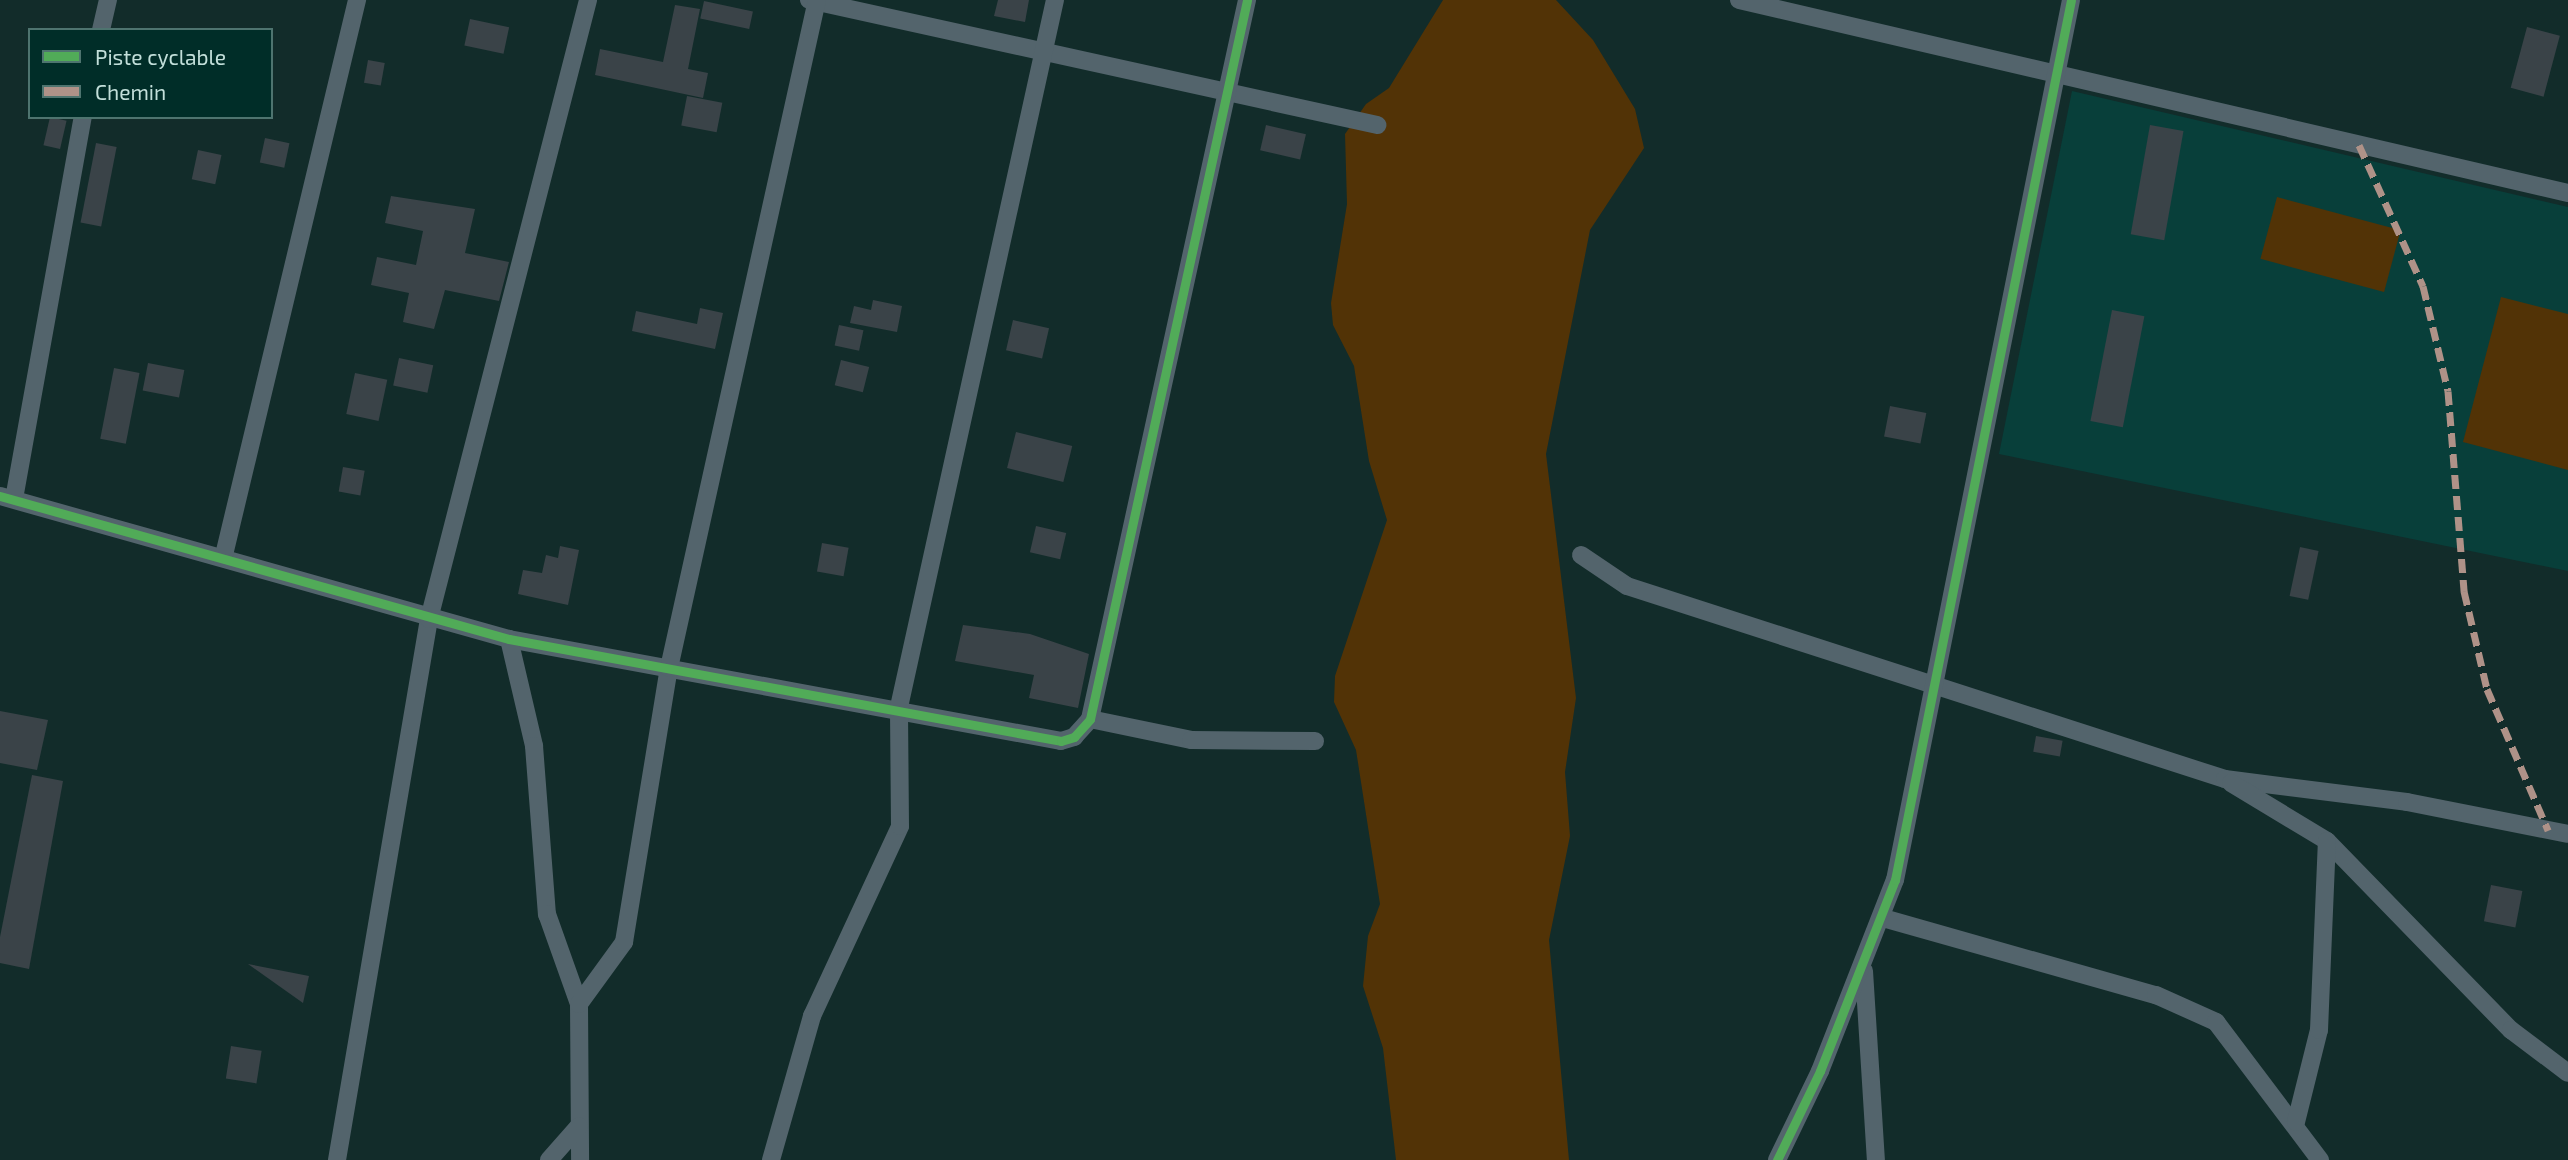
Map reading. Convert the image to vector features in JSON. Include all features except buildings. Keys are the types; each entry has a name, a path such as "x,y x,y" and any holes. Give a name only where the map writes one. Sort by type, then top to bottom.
{"street":[{"path":"102,28 108,0"},
{"path":"224,555 357,0"},
{"path":"337,1160 429,619 588,0"},
{"path":"771,1160 812,1016 896,838 899,707 1055,0"},
{"path":"83,119 7,498 224,555 429,619 509,639 899,707 1061,741 1090,719 1247,0"},
{"path":"1739,0 2055,70 2568,193"},
{"path":"1777,1160 1883,918 1936,688 2055,70 2071,0"},
{"path":"579,1004 624,942 669,668 814,1 1045,53 1228,89 1377,125"},
{"path":"1581,555 1627,586 1936,688 2225,779 2407,802 2568,834"},
{"path":"509,639 534,746 547,914 579,1004 580,1160"},
{"path":"1090,719 1191,740 1315,741"},
{"path":"2225,779 2327,841 2511,1030 2568,1073"},
{"path":"2296,1122 2319,1030 2327,841"},
{"path":"1883,918 2156,995 2216,1022 2296,1122 2320,1160"},
{"path":"1864,965 1876,1160"},
{"path":"549,1160 579,1126"}],"shaded area":[{"path":"1443,0 1556,0 1593,40 1635,109 1644,148 1590,230 1546,454 1576,698 1565,772 1570,836 1549,940 1569,1160 1396,1160 1383,1048 1363,986 1368,936 1380,904 1356,750 1334,702 1335,676 1387,520 1369,461 1354,366 1333,325 1331,303 1347,204 1345,134 1366,104 1389,88"},
{"path":"2072,91 2568,207 2568,571 1999,454"},
{"path":"2277,197 2401,230 2384,292 2260,259"},
{"path":"2501,297 2568,314 2568,470 2463,442"}],"marked path":[{"path":"2359,145 2423,286 2448,391 2464,591 2487,689 2548,830"}],"cycle path":[{"path":"0,496 509,639 1061,741 1074,737 1090,719 1247,0"},
{"path":"1777,1160 1820,1071 1895,880 2071,0"}]}
